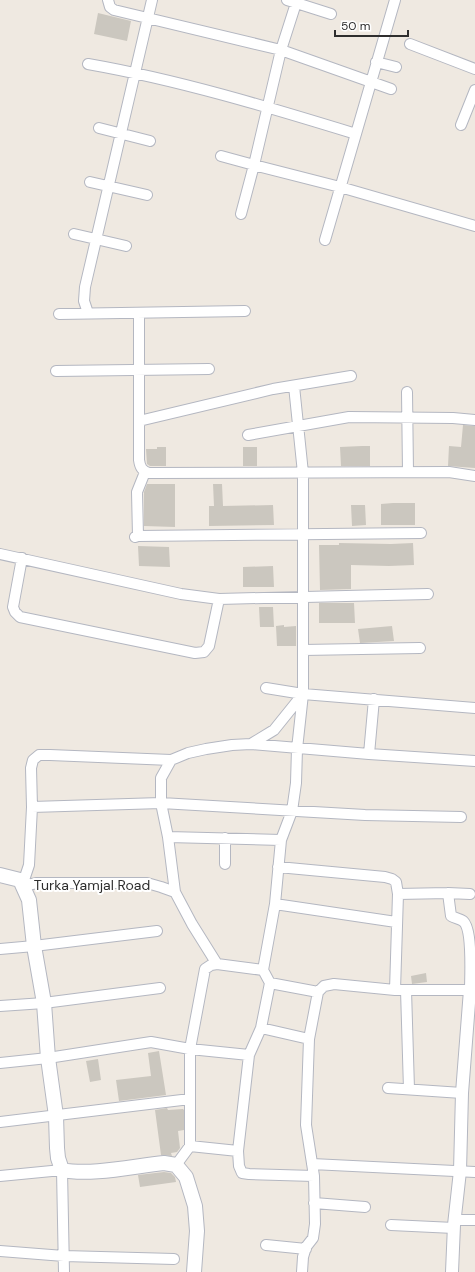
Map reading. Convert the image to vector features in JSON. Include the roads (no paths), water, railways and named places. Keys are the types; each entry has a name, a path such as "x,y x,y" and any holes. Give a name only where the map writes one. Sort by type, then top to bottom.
{"main road":[{"name":"Turka Yamjal Road","path":"0,875 20,880 22,886"},
{"path":"22,886 29,900 34,946 44,1003 48,1058 56,1116 58,1158 62,1170 87,1172 164,1163 176,1164 186,1177 195,1206 198,1231 194,1272"}],"street":[{"path":"108,0 110,7 114,10 281,50 391,89"},
{"path":"88,313 84,301 85,287 152,0"},
{"path":"325,240 395,0"},
{"path":"241,214 293,1 331,14"},
{"path":"410,44 475,69"},
{"path":"376,62 396,67"},
{"path":"88,64 135,72 268,108 356,134"},
{"path":"461,125 472,104 475,90"},
{"path":"99,128 150,141"},
{"path":"221,156 340,186 475,226"},
{"path":"90,182 147,195"},
{"path":"74,234 126,246"},
{"path":"59,314 245,311"},
{"path":"139,312 139,460 140,467 145,472 450,472 475,476"},
{"path":"56,370 209,369"},
{"path":"139,421 273,389 351,376"},
{"path":"294,386 303,473 303,694 297,748 296,783 292,811 280,840 275,904 263,970 270,983 261,1028 249,1055 238,1151 238,1166 242,1173 314,1176"},
{"path":"407,392 408,472"},
{"path":"248,435 349,417 453,418 475,420"},
{"path":"145,472 137,492 136,536 421,533"},
{"path":"0,554 181,594 218,598 428,594"},
{"path":"22,558 13,607 14,612 20,616 195,653 204,652 209,646 218,598"},
{"path":"303,650 420,648"},
{"path":"266,688 303,694 475,708"},
{"path":"251,744 274,730 303,694"},
{"path":"369,754 374,699"},
{"path":"22,886 29,865 32,808 31,768 33,760 39,755 171,760 188,752 232,744 251,744 475,761"},
{"path":"171,760 161,778 161,803 168,838 175,892 192,924 217,964"},
{"path":"32,808 161,803 365,815 461,817"},
{"path":"168,838 280,840"},
{"path":"225,838 225,864"},
{"path":"278,867 392,879 396,882 398,894 395,990"},
{"name":"Turka Yamjal Road","path":"22,886 37,883 147,883 175,892"},
{"path":"448,893 451,916 463,922 469,938 473,990 462,1093 460,1171 454,1224 452,1272"},
{"path":"398,894 470,894"},
{"path":"275,904 396,922"},
{"path":"0,949 157,930"},
{"path":"176,1164 190,1146 190,1049 205,969 211,965 217,964 263,970"},
{"path":"270,983 318,992"},
{"path":"302,1272 303,1257 313,1238 315,1224 314,1176 306,1125 309,1039 318,992 324,986 334,984 395,990 473,990"},
{"path":"0,1006 44,1003 160,988"},
{"path":"406,990 409,1089"},
{"path":"261,1028 309,1039"},
{"path":"0,1063 48,1058 151,1042 190,1049 249,1055"},
{"path":"388,1088 462,1093"},
{"path":"0,1122 190,1099"},
{"path":"190,1146 238,1151"},
{"path":"312,1164 475,1172"},
{"path":"0,1176 62,1170 64,1272"},
{"path":"314,1203 365,1207"},
{"path":"391,1225 454,1224 475,1220"},
{"path":"266,1245 306,1249"},
{"path":"0,1251 64,1256 174,1259"}]}
